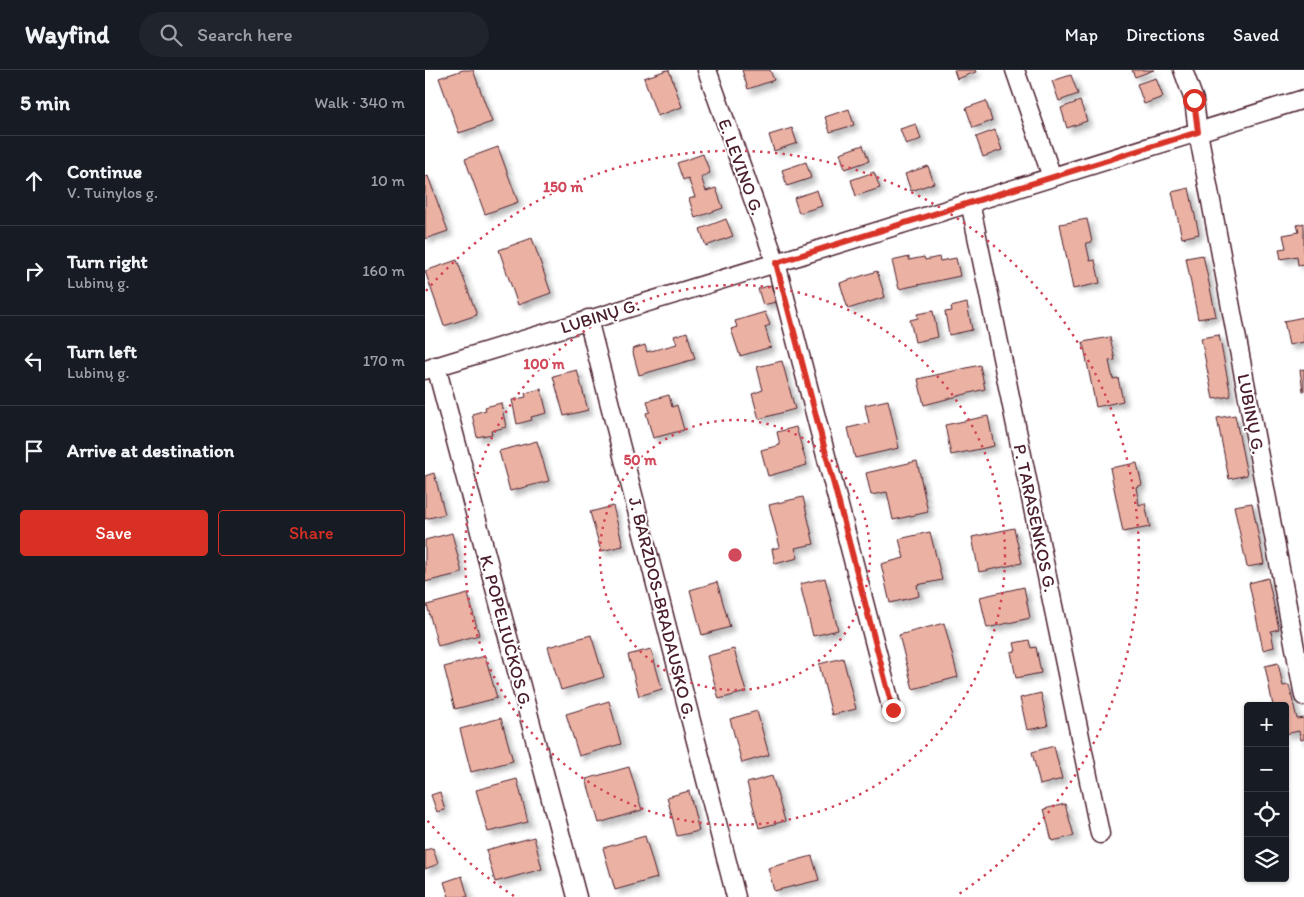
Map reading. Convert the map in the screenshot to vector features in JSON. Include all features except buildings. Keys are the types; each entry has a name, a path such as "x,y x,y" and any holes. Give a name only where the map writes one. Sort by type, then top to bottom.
{"street":[{"name":"E. LEVINO G.","path":"707,70 776,263"},
{"path":"1015,70 1051,178"},
{"path":"1183,70 1194,100 1198,132"},
{"name":"LUBINŲ G.","path":"430,368 1304,99"},
{"name":"LUBINŲ G.","path":"1198,132 1304,696"},
{"name":"P. TARASENKOS G.","path":"971,202 1100,834"},
{"path":"776,263 893,710"},
{"name":"J. BARZDOS-BRADAUSKO G.","path":"588,319 736,897"},
{"name":"K. POPELIUČKOS G.","path":"430,368 577,897"}],"route":[{"path":"893,710 776,263 1198,132 1194,100"}]}
